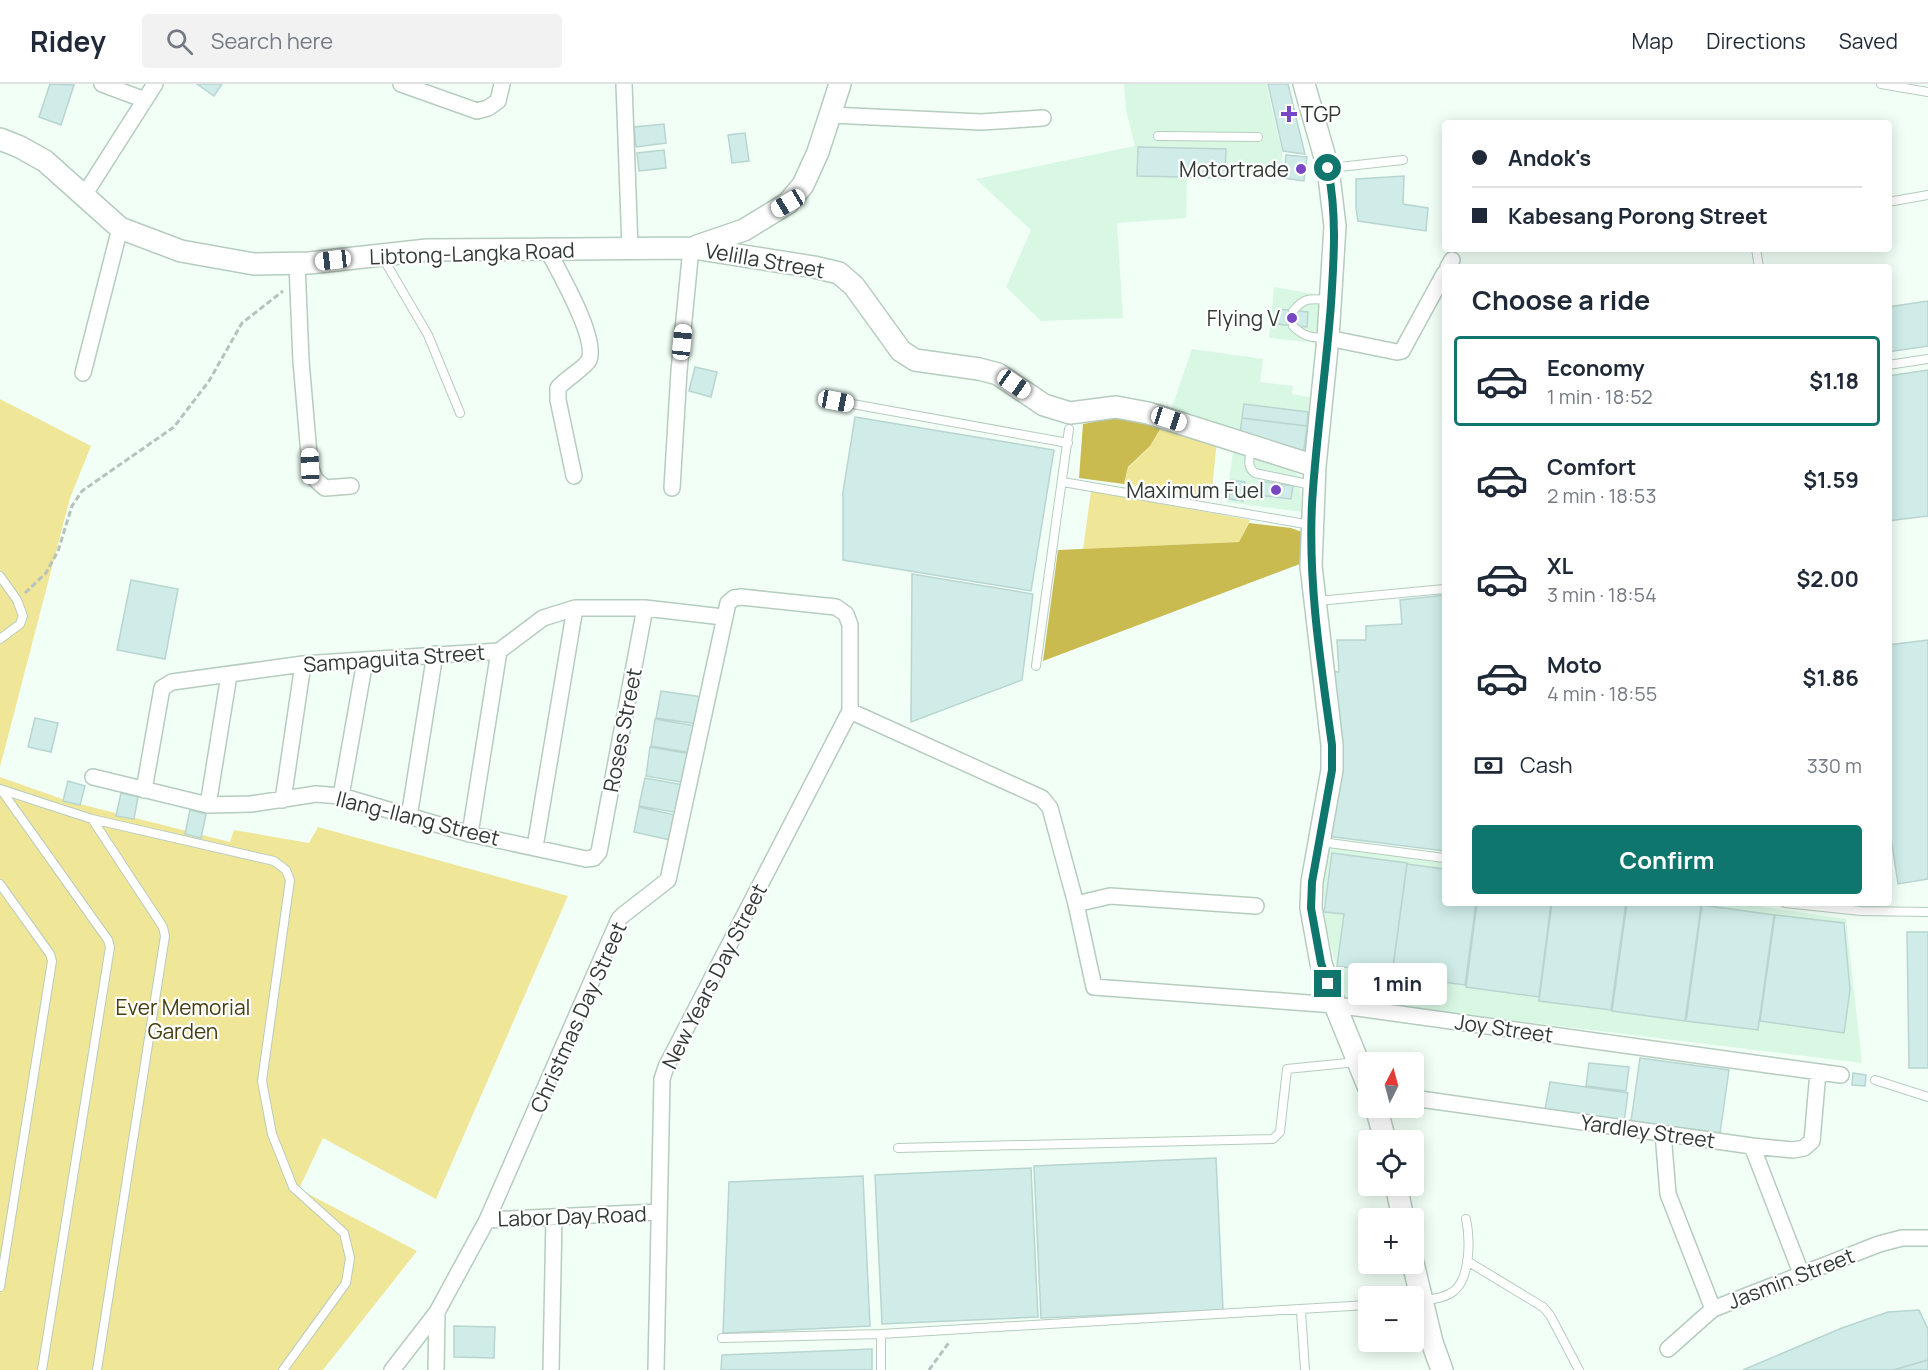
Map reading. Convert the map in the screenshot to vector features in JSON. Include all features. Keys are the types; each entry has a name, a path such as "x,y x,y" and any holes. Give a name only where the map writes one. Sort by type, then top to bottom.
{"main road":[{"path":"692,248 744,230 788,203 803,185 818,152 840,84"},
{"path":"1304,84 1328,168 1335,226 1328,338 1305,473 1311,525 1314,601 1332,745 1332,770 1312,882 1311,908 1321,963 1335,1005 1358,1060"},
{"name":"Libtong-Langka Road","path":"0,139 45,161 120,228 181,251 254,264 297,263 427,250 692,248"},
{"name":"Velilla Street","path":"692,248 839,273 855,286 901,351 915,360 980,369 998,374 1044,405 1070,413 1116,407 1148,413 1251,446 1305,473"},
{"path":"1424,1324 1438,1369"}],"street":[{"path":"102,84 145,100"},
{"path":"83,197 155,84"},
{"path":"401,84 477,111 488,108 498,101 502,84"},
{"path":"624,84 630,248"},
{"path":"831,115 981,122 1043,118"},
{"path":"83,373 120,228"},
{"path":"672,488 679,371 692,248"},
{"path":"547,249 566,284 590,341 591,353 588,363 558,388 558,400 574,476"},
{"path":"297,263 301,360 310,466 315,479 325,488 351,486"},
{"path":"1328,338 1397,352 1402,351 1442,278"},
{"path":"723,617 728,603 734,598 741,597 836,607 846,614 850,626 850,711 1042,798 1050,808 1076,904 1110,896 1256,906"},
{"path":"535,847 575,608"},
{"name":"Sampaguita Street","path":"144,790 162,688 172,682 303,664 500,651 543,618 575,608 645,608 723,617"},
{"name":"Roses Street","path":"599,852 645,608"},
{"name":"Christmas Day Street","path":"392,1370 437,1312 487,1220 620,919 668,880 723,617"},
{"path":"470,834 500,651"},
{"path":"409,817 435,654"},
{"path":"341,796 365,661"},
{"path":"283,800 303,664"},
{"path":"208,805 229,675"},
{"name":"New Years Day Street","path":"656,1370 662,1079 666,1067 850,711"},
{"name":"Ilang-Ilang Street","path":"93,777 208,805 251,804 316,794 341,796 470,834 586,859 594,858 599,852"},
{"name":"Joy Street","path":"1076,904 1094,987 1335,1005 1841,1075"},
{"name":"Yardley Street","path":"1424,1100 1793,1150 1804,1148 1812,1141 1818,1072"},
{"path":"1663,1133 1668,1194 1713,1309"},
{"path":"1752,1146 1801,1273"},
{"name":"Labor Day Road","path":"487,1220 658,1212"},
{"path":"551,1370 554,1217"},
{"name":"Jasmin Street","path":"1668,1349 1713,1309 1801,1273 1902,1238 1928,1238"},
{"path":"436,1370 437,1312"}],"lane":[{"path":"1881,84 1928,92"},
{"path":"1158,135 1258,137"},
{"path":"1328,168 1402,160"},
{"path":"1892,201 1928,195"},
{"path":"380,254 428,335 459,413"},
{"path":"1293,311 1299,303 1310,298 1331,300"},
{"path":"1293,326 1302,335 1328,338"},
{"path":"1892,364 1928,359"},
{"path":"836,401 1068,443"},
{"path":"1036,666 1069,429"},
{"path":"1062,482 1311,525"},
{"path":"0,576 17,600 24,615 22,620 0,639"},
{"path":"1314,601 1442,589"},
{"path":"1,790 92,819 274,861 286,870 290,880 262,1081 272,1134 293,1187 344,1233 350,1258 346,1283 283,1370"},
{"path":"1,790 108,940 110,947 42,1370"},
{"path":"92,819 163,927 165,936 97,1370"},
{"path":"1320,842 1442,858"},
{"path":"0,884 50,954 52,961 0,1287"},
{"path":"1814,906 1861,911 1928,912"},
{"path":"898,1148 1273,1139 1280,1132 1288,1067 1358,1062"},
{"path":"1875,1080 1928,1096"},
{"path":"1424,1300 1437,1299 1454,1291 1462,1279 1467,1261 1469,1233 1466,1219"},
{"path":"1467,1261 1543,1307 1550,1315 1579,1370"},
{"path":"722,1338 881,1334 1358,1306"},
{"path":"1301,1311 1305,1370"},
{"path":"880,1370 881,1334"}],"path":[{"path":"17,600 46,573 58,551 72,506 82,491 174,427 209,381 242,323 272,299"},
{"path":"929,1370 958,1330"}],"shaded area":[{"path":"1124,84 1266,84 1282,151 1283,172 1227,170 1226,180 1187,179 1186,218 1117,223 1123,318 1041,321 1006,287 1031,230 976,179 1135,146 1126,110"},
{"path":"1274,287 1320,295 1317,343 1269,338"},
{"path":"1192,349 1263,359 1260,382 1293,386 1292,394 1310,397 1308,412 1244,404 1240,434 1170,413"},
{"path":"1115,418 1162,426 1150,446 1128,467 1124,484 1079,478 1083,424"},
{"path":"1233,452 1288,469 1299,475 1302,512 1226,502"},
{"path":"1249,523 1291,528 1302,532 1300,564 1043,661 1058,550 1239,542"},
{"path":"1330,847 1442,863 1442,906 1755,906 1846,919 1862,1063 1345,1000 1326,927 1323,882"}],"green space":[{"path":"0,399 91,446 70,498 0,767"},
{"path":"1162,426 1217,441 1211,498 1124,484 1128,468 1150,446"},
{"path":"1091,491 1250,520 1239,542 1083,549"},
{"name":"Ever Memorial Garden","path":"0,777 68,801 230,842 234,830 309,843 318,827 568,896 436,1199 323,1138 299,1189 417,1251 323,1370 0,1370"}],"building":[{"path":"50,84 74,85 61,125 39,117"},
{"path":"197,84 222,84 214,96"},
{"path":"1268,84 1288,84 1305,154 1283,151"},
{"path":"664,124 666,143 636,147 634,127"},
{"path":"745,133 749,161 732,163 728,135"},
{"path":"1138,147 1226,149 1225,178 1137,176"},
{"path":"664,150 666,168 639,171 637,153"},
{"path":"1286,155 1307,157 1304,181 1284,178"},
{"path":"1404,176 1403,204 1428,208 1426,231 1358,221 1356,179"},
{"path":"1928,301 1928,346 1892,351 1892,306"},
{"name":"Flying V","path":"1278,309 1308,312 1307,327 1276,324"},
{"path":"695,367 717,372 711,397 689,391"},
{"path":"1928,370 1928,516 1892,520 1892,375"},
{"path":"1244,404 1308,412 1307,426 1242,418"},
{"path":"855,417 1054,450 1031,591 843,560 843,492"},
{"path":"1242,418 1307,426 1304,449 1298,453 1240,434"},
{"path":"1231,480 1245,482 1243,501 1229,499"},
{"name":"Maximum Fuel","path":"1260,481 1293,486 1291,499 1258,495"},
{"path":"912,574 1033,594 1022,680 911,722"},
{"path":"131,580 178,589 165,659 117,650"},
{"path":"1442,595 1442,851 1326,836 1327,671 1339,672 1337,640 1366,640 1366,626 1402,624 1400,600"},
{"path":"1928,640 1928,879 1898,884 1892,844 1892,644"},
{"path":"661,691 702,697 698,724 656,718"},
{"path":"35,718 58,723 51,752 28,747"},
{"path":"655,719 696,726 692,753 651,746"},
{"path":"650,747 691,754 686,783 646,776"},
{"path":"645,778 684,785 679,813 639,806"},
{"path":"68,781 85,786 80,805 63,801"},
{"path":"121,793 138,797 134,819 116,816"},
{"path":"639,807 680,816 675,841 634,832"},
{"path":"190,810 206,814 201,838 185,834"},
{"path":"1332,853 1407,863 1392,974 1337,966 1344,914 1324,912"},
{"path":"1407,864 1442,869 1442,906 1476,906 1465,985 1392,975"},
{"path":"1477,906 1551,906 1539,997 1466,987"},
{"path":"1552,906 1626,906 1611,1010 1539,1001"},
{"path":"1627,906 1701,906 1685,1021 1612,1011"},
{"path":"1702,906 1774,915 1758,1030 1686,1021"},
{"path":"1775,915 1844,923 1850,990 1844,1033 1760,1021"},
{"path":"1907,932 1928,932 1928,1068 1909,1068"},
{"path":"1640,1058 1729,1070 1720,1133 1631,1121"},
{"path":"1589,1063 1629,1067 1626,1091 1586,1086"},
{"path":"1853,1073 1866,1075 1865,1086 1852,1085"},
{"path":"1550,1082 1628,1093 1624,1122 1545,1110"},
{"path":"1216,1158 1223,1310 1041,1318 1034,1166"},
{"path":"1031,1168 1038,1317 882,1324 875,1175"},
{"path":"863,1176 870,1326 723,1333 729,1182"},
{"path":"1919,1310 1928,1329 1928,1360 1893,1370 1743,1370 1842,1328 1888,1312"},
{"path":"454,1326 495,1327 494,1358 454,1357"},
{"path":"872,1349 872,1370 721,1370 722,1355"},
{"path":"1928,1360 1928,1370 1894,1370"}],"place":[{"name":"TGP","path":"1289,114"},
{"name":"Motortrade","path":"1301,169"},
{"name":"Flying V","path":"1292,318"},
{"name":"Maximum Fuel","path":"1276,490"}],"route":[{"path":"1328,168 1333,194 1334,251 1311,525 1314,601 1332,745 1332,770 1312,882 1311,908 1321,963 1328,984"}]}
